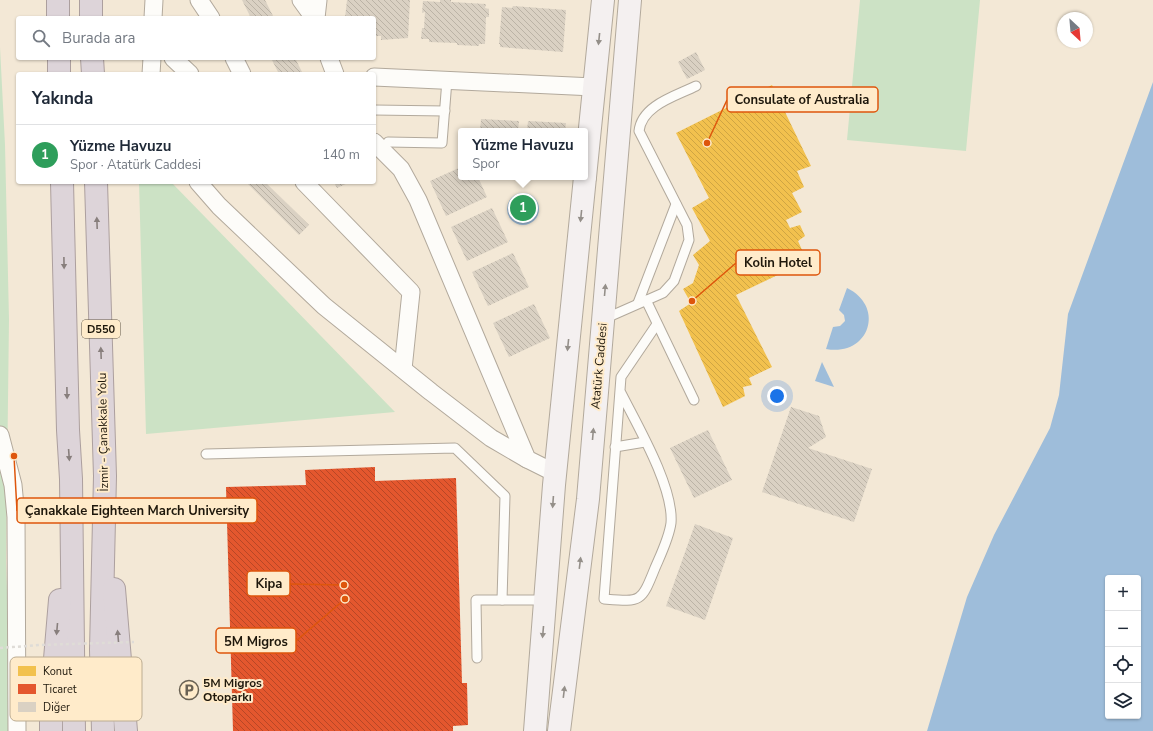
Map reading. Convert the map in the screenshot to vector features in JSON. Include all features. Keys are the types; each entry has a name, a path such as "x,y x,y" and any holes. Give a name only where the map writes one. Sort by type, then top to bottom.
{"highway":[{"path":"58,0 58,16"},
{"path":"91,0 92,16"},
{"path":"59,60 59,72"},
{"path":"92,60 93,72"},
{"name":"D550","path":"62,184 68,430 71,479 73,657"},
{"name":"İzmir - Çanakkale Yolu","path":"96,184 105,476 101,657"},
{"path":"105,476 120,657"},
{"path":"55,657 71,479"},
{"name":"D550","path":"74,721 74,731"},
{"name":"İzmir - Çanakkale Yolu","path":"102,721 102,731"},
{"path":"125,721 126,731"}],"main road":[{"path":"588,147 603,0"},
{"name":"Atatürk Caddesi","path":"559,731 590,474 630,0"},
{"path":"535,731 555,473 585,180"},
{"path":"571,321 603,320"},
{"path":"555,473 590,474"}],"street":[{"path":"153,16 154,0"},
{"path":"199,0 210,16"},
{"path":"301,0 313,16"},
{"path":"315,16 318,0"},
{"path":"151,72 152,60"},
{"path":"175,60 188,72"},
{"path":"235,60 241,72"},
{"path":"330,60 334,72"},
{"path":"376,77 594,87"},
{"path":"381,142 401,169 418,200 527,459"},
{"path":"200,184 219,206 324,306 491,438 555,473"},
{"path":"306,184 411,292 403,368"},
{"path":"0,435 13,485 16,517 17,657"},
{"path":"17,721 17,731"}],"lane":[{"path":"381,142 442,143 447,80"},
{"path":"603,320 663,293 674,281 689,240 687,225 639,131 639,126 648,111 696,86"},
{"path":"376,110 445,112"},
{"path":"642,302 676,204"},
{"path":"642,302 657,324 694,400"},
{"path":"620,391 668,493 671,522 670,531 645,592 636,599 628,601 604,599 621,377 657,324"},
{"path":"616,447 645,442"},
{"path":"206,454 455,448 506,496 502,600"},
{"path":"476,658 476,600 545,600"}],"path":[{"path":"0,648 40,645 134,642"}],"green space":[{"path":"860,0 980,0 966,151 847,140"},
{"path":"0,47 5,145 9,319 6,562 10,721 12,721 12,731 0,731"},
{"path":"139,184 173,184 395,412 146,434"}],"water":[{"path":"1153,82 1153,731 927,731 967,597 994,535 1050,428 1059,395 1068,314"},
{"path":"520,193 526,193 536,200 539,209 538,215 532,222 526,225 520,225 510,218 507,212 507,206 514,196"},
{"path":"847,288 859,296 866,307 869,318 867,329 862,338 853,346 841,349 826,349 833,327 840,326 845,321 844,315 839,310"},
{"path":"822,362 834,387 815,381"}],"building: Konut":[{"path":"772,85 811,166 797,171 804,187 792,193 802,212 786,220 790,228 800,225 805,236 798,241 807,261 736,295 772,367 749,378 752,385 743,387 745,396 723,407 679,311 691,303 683,289 693,283 699,265 693,255 710,241 692,208 709,198 676,133"}],"building: Ticaret":[{"path":"375,467 375,481 456,478 462,683 467,683 468,725 453,726 453,731 233,731 226,487 306,485 305,470"}],"building: Diğer":[{"path":"242,0 265,0 273,16 250,16"},
{"path":"347,0 410,0 408,38 381,40 381,36 376,36 376,16 345,16"},
{"path":"440,0 486,4 485,8 489,9 489,17 486,17 485,44 479,44 479,46 457,45 457,43 429,42 429,39 421,39 422,28 424,28 425,12 422,13 423,1 440,2"},
{"path":"513,6 566,10 563,52 500,47 502,7 512,8"},
{"path":"696,52 705,70 687,79 678,62"},
{"path":"272,60 296,60 302,72 278,72"},
{"path":"481,119 519,121 518,128 480,128"},
{"path":"528,121 566,123 565,128 527,128"},
{"path":"458,168 458,180 479,180 487,197 446,216 430,181"},
{"path":"248,184 267,184 309,225 299,235"},
{"path":"335,184 346,184 337,188"},
{"path":"492,208 508,242 467,261 451,227"},
{"path":"513,253 529,287 488,306 472,272"},
{"path":"534,304 550,338 509,357 493,323"},
{"path":"791,407 819,416 826,437 808,448 872,469 854,522 762,492"},
{"path":"708,430 732,480 694,498 670,448"},
{"path":"695,524 733,538 705,620 666,606"}],"place":[{"name":"Consulate of Australia","path":"707,143"},
{"name":"Yüzme Havuzu","path":"523,208"},
{"name":"Kolin Hotel","path":"692,301"},
{"name":"Çanakkale Eighteen March University","path":"14,456"},
{"name":"Kipa","path":"344,585"},
{"name":"5M Migros","path":"345,599"},
{"name":"5M Migros Otoparkı","path":"189,690"}]}
